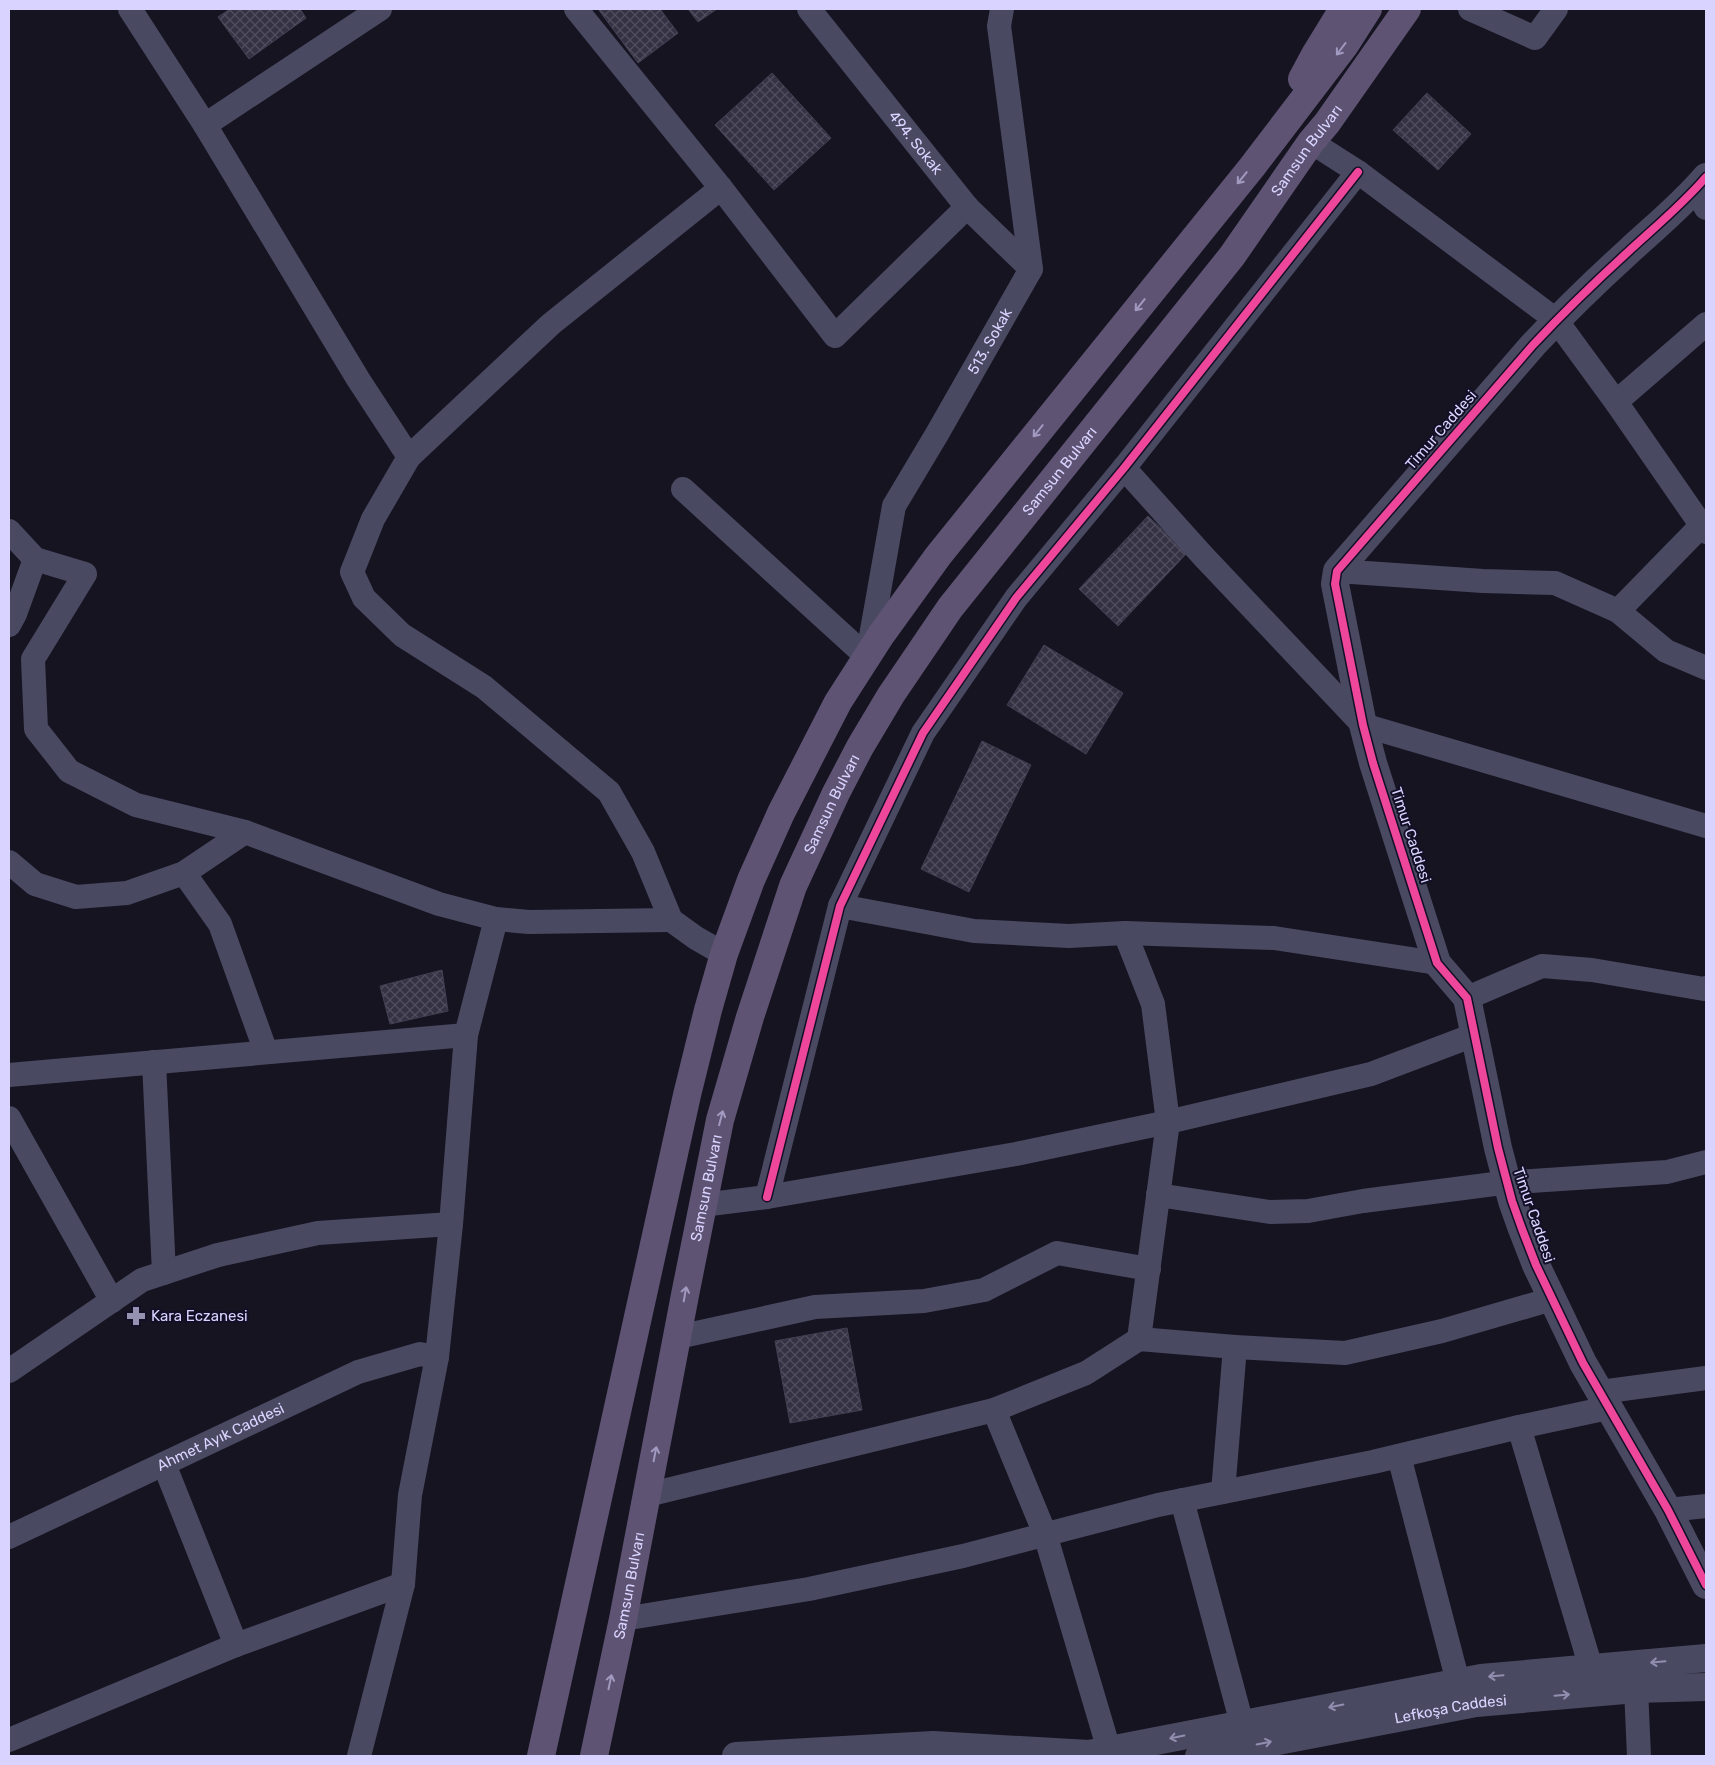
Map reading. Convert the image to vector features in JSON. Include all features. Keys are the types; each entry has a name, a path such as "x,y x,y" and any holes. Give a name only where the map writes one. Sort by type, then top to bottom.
{"main road":[{"path":"1267,146 1316,53 1343,9"},
{"path":"541,1756 546,1726 685,1105 708,1010 724,954 751,880 781,813 838,702 867,657 938,556 1267,146 1345,45 1368,9"},
{"name":"Samsun Bulvarı","path":"594,1756 648,1494 720,1120 750,1017 793,886 860,748 891,695 950,608 1232,256 1407,9"},
{"path":"1319,133 1412,29 1426,9"}],"street":[{"path":"130,9 205,125 358,379 409,457"},
{"path":"205,125 380,9"},
{"path":"576,9 721,188 835,336 967,207"},
{"name":"494. Sokak","path":"809,9 967,207 1031,269"},
{"path":"1002,9 999,26 1031,269"},
{"path":"1470,9 1536,38 1556,9"},
{"path":"1319,133 1358,172 1556,320 1616,402 1704,529 1618,611"},
{"path":"766,1198 840,906 923,733 1016,598 1124,468 1358,172"},
{"path":"721,188 551,324 409,457 373,519 352,572 364,598 402,635 484,687 609,792 643,852 671,920 696,938 724,954"},
{"name":"Timur Caddesi","path":"1703,192 1627,252 1556,320 1337,571 1335,584 1363,725 1437,963 1467,998 1512,1201 1536,1265 1583,1363 1668,1510 1706,1585"},
{"name":"513. Sokak","path":"867,657 894,506 1031,269"},
{"path":"1616,402 1706,324"},
{"path":"1124,468 1203,556 1363,725 1706,826"},
{"path":"683,488 867,657"},
{"path":"9,531 35,559 85,574 33,659 36,729 69,771 136,805 245,832 439,904 496,919 529,922 671,920"},
{"path":"9,625 15,614 35,559"},
{"path":"1337,571 1483,581 1555,583 1618,611 1666,651 1706,668"},
{"path":"9,862 36,884 76,897 127,893 184,873 245,832"},
{"path":"184,873 220,924 266,1052"},
{"path":"840,906 974,932 1069,936 1125,933 1274,938 1437,963"},
{"path":"359,1756 403,1584 410,1496 437,1357 451,1224 466,1035 496,919"},
{"path":"1125,933 1153,1004 1168,1122 1139,1339"},
{"path":"1467,998 1542,966 1592,970 1706,994"},
{"path":"9,1075 466,1035"},
{"path":"702,1206 766,1198 1016,1154 1168,1122 1371,1074 1474,1035"},
{"path":"154,1062 164,1273"},
{"path":"9,1118 112,1301"},
{"path":"1158,1196 1270,1212 1308,1211 1363,1201 1507,1183 1667,1172 1706,1162"},
{"path":"9,1371 142,1280 218,1255 318,1234 451,1224"},
{"path":"678,1336 815,1307 924,1301 984,1290 1057,1253 1148,1269"},
{"path":"648,1494 994,1410 1086,1373 1139,1339 1344,1354 1442,1331 1552,1299"},
{"path":"1223,1492 1235,1347"},
{"name":"Ahmet Ayık Caddesi","path":"9,1537 358,1372 420,1354 437,1357"},
{"path":"623,1619 809,1589 963,1556 1182,1500 1399,1456 1519,1427 1604,1400 1706,1378"},
{"path":"994,1410 1045,1534 1109,1750"},
{"path":"1519,1427 1591,1668"},
{"path":"1399,1456 1458,1682"},
{"path":"164,1464 236,1645"},
{"path":"1182,1500 1242,1724"},
{"path":"1668,1510 1706,1506"},
{"path":"9,1740 236,1645 403,1584"},
{"path":"736,1756 933,1745 1089,1754 1481,1678 1706,1658"},
{"name":"Lefkoşa Caddesi","path":"1199,1756 1476,1703 1636,1689 1706,1687"},
{"path":"1636,1689 1639,1756"}],"building":[{"path":"230,9 300,9 306,18 249,59 218,17"},
{"path":"598,9 660,9 678,33 638,63"},
{"path":"688,9 717,9 698,22"},
{"path":"772,73 831,138 774,190 715,125"},
{"path":"1427,93 1471,134 1438,170 1393,130"},
{"path":"1148,516 1187,553 1118,626 1079,589"},
{"path":"1044,645 1123,693 1086,754 1007,705"},
{"path":"982,741 1031,765 969,892 921,869"},
{"path":"442,970 448,1011 390,1024 380,986"},
{"path":"847,1328 862,1410 790,1423 775,1341"}],"cycle path":[{"path":"767,1197 840,906 923,733 1016,598 1124,468 1358,172"},
{"path":"1706,177 1678,206 1580,297 1533,345 1337,571 1335,584 1363,725 1373,763 1437,963 1467,998 1498,1148 1512,1201 1522,1229 1536,1265 1583,1363 1668,1510 1706,1585"}],"place":[{"name":"Kara Eczanesi","path":"136,1316"}]}
